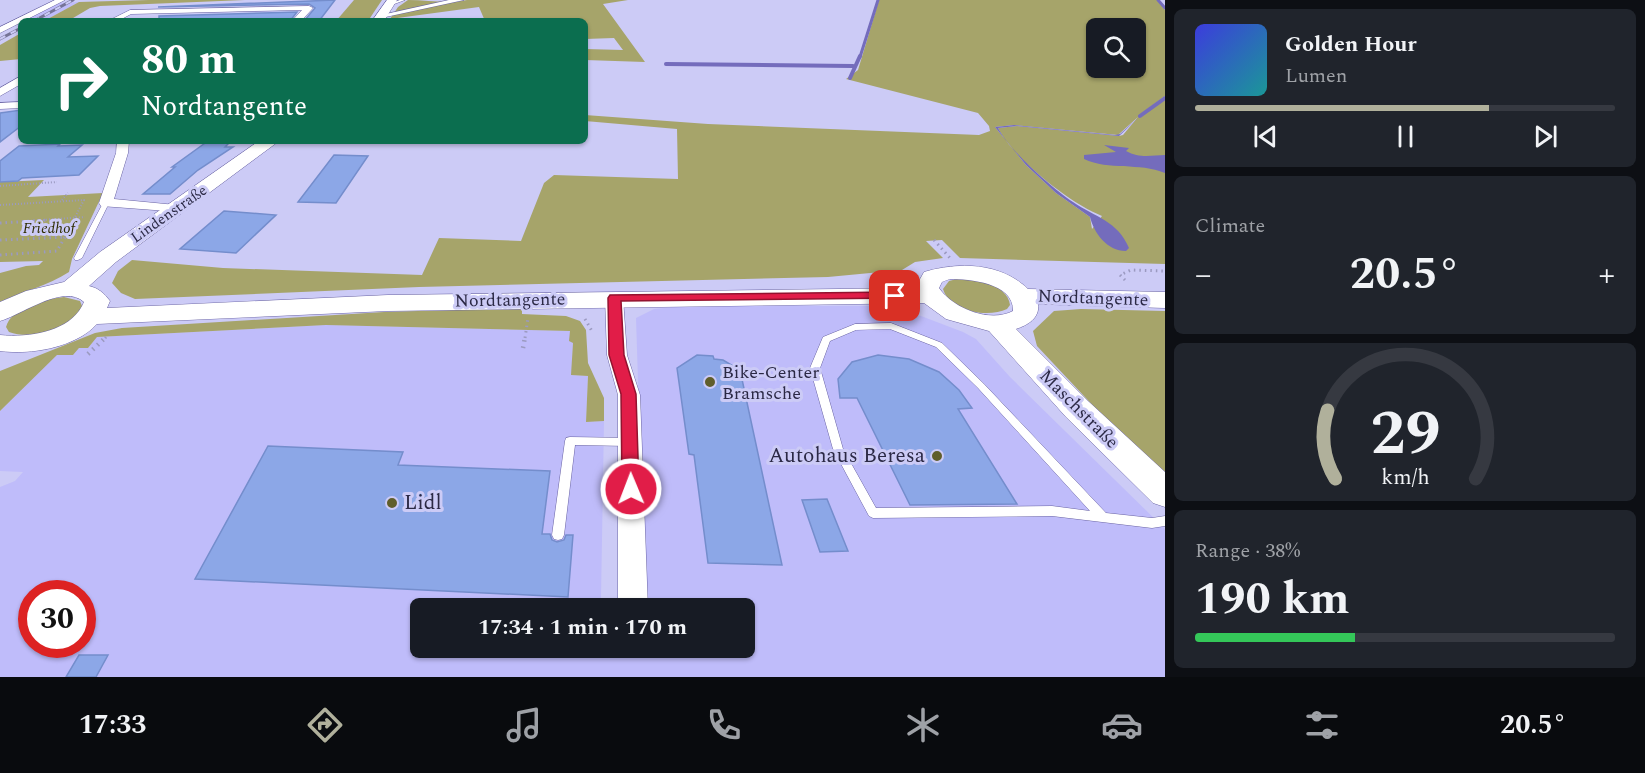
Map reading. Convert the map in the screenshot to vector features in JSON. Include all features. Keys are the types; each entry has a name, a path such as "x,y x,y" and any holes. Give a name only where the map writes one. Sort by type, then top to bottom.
{"street":[{"path":"24,18 61,0"},
{"path":"385,10 460,0"},
{"path":"118,18 130,12 309,8 299,18"},
{"path":"207,18 235,9"},
{"path":"0,30 18,21"},
{"path":"0,93 18,81"},
{"path":"0,106 18,105"},
{"path":"123,144 122,153 103,209 176,209"},
{"name":"Lindenstraße","path":"70,290 108,257 266,144"},
{"path":"961,272 995,279 1022,296 1026,304 1026,312 1020,318 996,323 964,317 943,307 930,295 927,288 932,277 961,272"},
{"path":"0,313 27,298 44,293 85,291 93,295 97,301 96,308 101,322 68,331 53,338 20,345 2,346"},
{"name":"Nordtangente","path":"101,322 388,303 930,295"},
{"name":"Nordtangente","path":"1022,296 1153,300"},
{"path":"614,298 616,355 628,394 633,598"},
{"name":"Maschstraße","path":"996,323 1077,409 1165,493"}],"lane":[{"path":"385,10 403,0"},
{"path":"78,258 103,209"},
{"path":"1102,516 981,386 939,345 891,326 855,327 826,339 815,368 838,449 873,513 1052,511 1152,523 1165,521"},
{"path":"558,535 570,441 630,442"}],"path":[{"path":"0,186 57,182"},
{"path":"62,201 68,194"},
{"path":"0,205 84,200 57,251 0,255"},
{"path":"0,223 76,218 103,209"},
{"path":"0,240 65,237"},
{"path":"1153,300 1120,275 1131,270 1165,271"},
{"path":"523,348 529,311"},
{"path":"576,315 584,318 593,331 594,341"},
{"path":"88,354 107,337 101,322"}],"shaded area":[{"path":"79,2 50,18 30,18 59,3"},
{"path":"1139,117 1119,136 1017,126 998,128 1021,158 1043,178 1073,202 1105,220 1119,232 1129,248 1126,251 1113,248 1102,240 1090,217 1056,193 1026,165 995,127 1014,125 1115,135 1120,134"},
{"path":"1104,145 1129,148 1126,151 1136,155 1165,155 1165,173 1145,168 1104,165 1084,159 1084,155 1116,152"},
{"path":"685,306 886,306 921,316 976,339 1010,377 1165,529 1165,677 0,677 0,487 15,481 23,472 0,471 0,411 57,355 73,355 79,348 88,348 97,337 326,325 570,331 573,342 572,375 588,376 586,422 604,421 601,598 410,598 410,658 755,658 755,598 645,598 636,318 654,309"}],"green space":[{"path":"245,0 100,6 90,8 73,18 50,18 79,2"},
{"path":"354,0 382,0 370,18 339,18"},
{"path":"408,0 446,2 628,0 603,4 645,62 588,60 588,49 623,50 614,38 588,39 588,18 484,18 479,7 391,18 398,7"},
{"path":"879,0 1157,0 1165,10 1165,96 1138,116 1165,100 1165,264 960,258 942,240 926,241 943,258 915,262 902,270 828,277 419,287 135,299 121,293 112,283 118,271 132,260 223,268 422,275 439,238 521,241 544,183 554,175 678,179 677,129 588,121 588,115 708,124 979,135 990,131 989,126 978,113 846,79 858,70","holes":["1138,117 1123,135 1119,136 1017,126 998,128 1006,140 995,127 1014,125 1118,135","1018,155 1059,191 1102,216 1092,229 1090,217 1056,193"]},
{"path":"18,35 18,59 0,61 0,45"},
{"name":"Friedhof","path":"44,180 28,197 103,193 72,259 69,272 53,281 0,302 0,273 39,265 43,261 0,262 0,182"},
{"path":"957,279 980,281 996,287 1008,298 1010,305 1007,309 990,313 961,308 947,297 943,289 949,281"},
{"path":"64,297 80,301 82,306 70,322 61,327 28,335 9,332 6,327 9,320 22,309 39,302"},
{"path":"522,308 522,314 566,316 580,321 586,330 588,363 604,398 604,421 586,422 588,376 571,375 573,343 569,341 570,331 326,325 97,337 88,348 79,348 73,355 57,355 0,411 0,371 95,333 122,328 384,312"},
{"path":"1081,309 1165,311 1165,473 1098,411 1037,346 1033,331 1054,311"}],"building":[{"path":"335,0 321,18 307,18 315,8 309,4 158,7"},
{"path":"297,12 292,18 159,18 159,16"},
{"path":"18,110 18,128 0,142 0,113"},
{"path":"60,144 58,146 82,145 68,157 98,156 79,175 22,178 18,181 0,182 0,161 19,146"},
{"path":"204,144 228,144 225,147 233,147 198,170 170,194 143,194 175,167 172,167"},
{"path":"334,155 368,156 336,203 298,202"},
{"path":"224,211 276,215 236,253 180,249"},
{"path":"697,355 713,356 714,359 723,360 740,370 782,565 708,563 694,455 689,454 677,368"},
{"name":"Autohaus Beresa","path":"878,355 909,359 939,372 959,390 972,408 958,409 1017,504 910,505 857,398 840,398 838,379 852,362"},
{"name":"Lidl","path":"268,446 403,452 398,465 550,471 542,534 550,534 552,540 557,542 564,540 566,535 573,535 568,597 195,579"},
{"path":"827,499 848,551 820,552 802,500"},
{"path":"96,655 108,655 96,677 66,677 77,658 96,658"}],"waterway":[{"path":"860,57 878,0"},
{"path":"1158,0 1165,8"},
{"path":"850,78 860,56"},
{"path":"666,64 853,66"},
{"path":"1140,116 1165,98"}],"railway":[{"path":"40,18 73,0"},
{"path":"0,39 18,30"}],"place":[{"name":"Bike-Center Bramsche","path":"710,382"},
{"name":"Autohaus Beresa","path":"937,456"},
{"name":"Lidl","path":"392,503"}],"route":[{"path":"631,489 628,394 616,355 614,298 895,296"}]}
